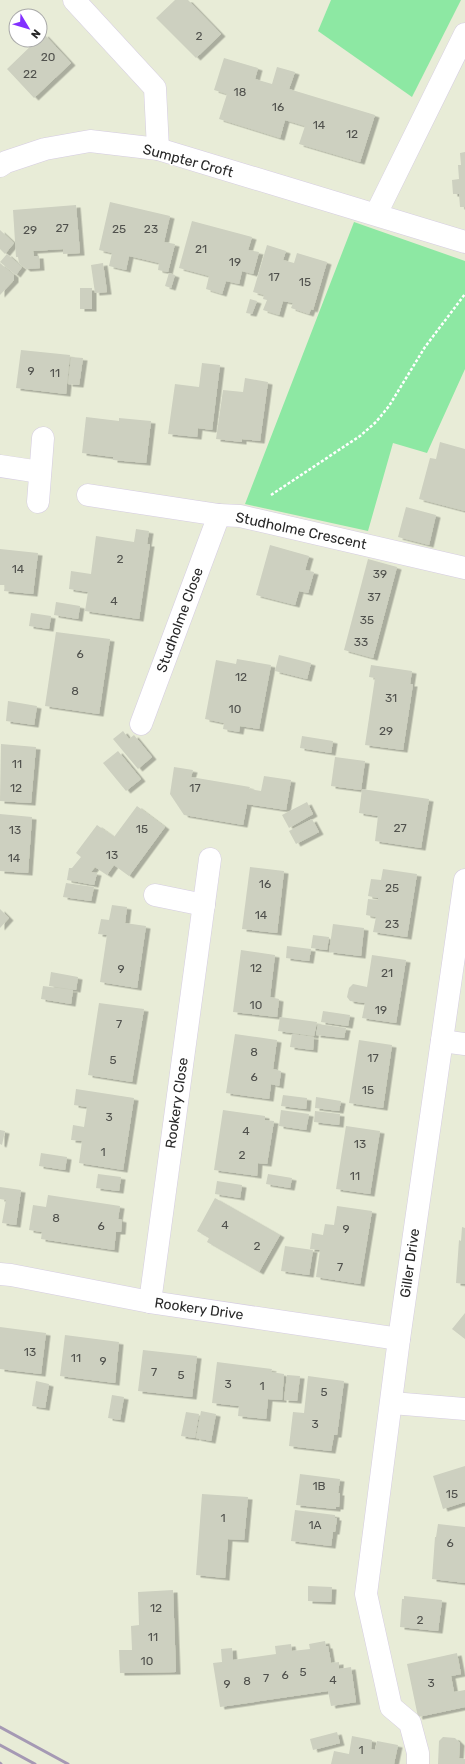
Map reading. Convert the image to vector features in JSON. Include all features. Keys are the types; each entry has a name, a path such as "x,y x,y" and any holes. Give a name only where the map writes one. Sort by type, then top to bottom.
{"street":[{"path":"74,0 155,88 158,150"},
{"path":"376,214 465,34"},
{"name":"Sumpter Croft","path":"0,166 6,162 45,149 90,141 158,150 376,214 465,242"},
{"path":"38,502 43,438"},
{"path":"0,466 40,472"},
{"name":"Studholme Crescent","path":"88,495 219,515 240,516 465,568"},
{"name":"Studholme Close","path":"141,724 219,515"},
{"name":"Rookery Close","path":"150,1302 210,859"},
{"name":"Giller Drive","path":"418,1764 418,1754 410,1723 391,1707 376,1647 366,1594 392,1403 399,1339 465,880"},
{"path":"155,896 204,905"},
{"path":"442,1041 465,1044"},
{"name":"Rookery Drive","path":"0,1274 150,1302 399,1339"},
{"path":"392,1403 465,1409"}],"path":[{"path":"259,521 266,498 286,487 348,444 376,422 390,406 425,347 465,294"}],"green space":[{"path":"331,0 461,0 412,97 318,31"},
{"path":"354,222 465,261 465,369 427,453 393,443 368,531 245,504"}],"building":[{"path":"175,0 188,0 221,34 196,58 156,18"},
{"path":"48,38 71,63 34,98 7,69 29,48 48,48"},
{"path":"224,58 258,68 255,79 272,84 277,67 295,72 289,89 375,115 360,162 299,144 305,126 285,120 280,138 219,119 227,94 214,90"},
{"path":"465,152 465,207 460,207 459,194 453,194 452,180 459,179 458,165 461,165 460,153"},
{"path":"110,202 170,216 164,242 175,244 168,272 158,270 159,263 129,256 126,270 109,266 112,253 99,250"},
{"path":"76,205 80,253 63,254 63,249 33,251 34,256 39,256 40,268 26,269 19,263 18,257 16,257 13,210"},
{"path":"192,221 252,237 248,250 259,252 253,274 242,271 239,284 226,281 222,294 206,289 209,276 179,268"},
{"path":"0,230 14,243 5,254 0,249"},
{"path":"267,245 286,251 283,260 294,263 297,253 327,262 313,310 311,309 309,314 291,308 293,303 283,301 279,315 263,310 267,300 263,299 264,295 253,292"},
{"path":"7,254 22,267 16,275 0,262"},
{"path":"0,263 14,275 14,280 0,295"},
{"path":"103,263 107,292 95,293 91,265"},
{"path":"169,273 175,275 171,288 165,286"},
{"path":"80,288 92,288 92,309 80,309"},
{"path":"250,299 257,301 252,314 246,313"},
{"path":"21,350 70,355 66,394 16,388"},
{"path":"71,357 83,358 79,385 68,384"},
{"path":"202,363 220,365 212,430 198,428 197,437 168,434 175,384 199,387"},
{"path":"245,378 268,382 260,441 242,439 242,442 216,439 223,390 243,392"},
{"path":"86,417 119,421 119,418 151,421 146,463 113,460 113,457 82,453"},
{"path":"440,442 465,449 465,511 419,499 430,458 436,459"},
{"path":"406,507 436,515 429,545 398,537"},
{"path":"136,529 149,531 147,544 150,544 139,619 85,611 88,592 69,589 71,571 91,574 96,536 134,542"},
{"path":"270,545 309,556 305,570 314,572 308,593 299,591 295,605 256,595"},
{"path":"0,549 38,553 33,594 4,591 5,585 0,585"},
{"path":"368,559 397,567 373,658 344,650"},
{"path":"56,602 80,606 78,619 54,615"},
{"path":"31,613 51,616 49,629 29,626"},
{"path":"56,632 110,639 99,714 45,706"},
{"path":"279,655 311,663 307,679 275,671"},
{"path":"237,659 271,665 259,729 240,726 239,732 223,729 224,723 205,719 216,660 236,664"},
{"path":"371,665 412,671 410,684 413,684 403,750 365,745 375,678 369,677"},
{"path":"8,701 37,706 34,725 6,721"},
{"path":"123,731 129,739 134,735 152,757 138,769 113,739"},
{"path":"302,736 333,741 331,753 300,748"},
{"path":"1,744 36,747 31,803 0,801"},
{"path":"118,751 141,779 126,791 103,763"},
{"path":"335,757 365,761 361,790 331,786"},
{"path":"174,767 193,770 191,777 250,787 249,789 261,791 264,776 291,780 286,810 247,804 243,825 184,815 170,794"},
{"path":"362,789 429,799 421,848 375,841 378,816 359,813"},
{"path":"307,802 313,814 289,828 282,815"},
{"path":"137,806 165,827 129,876 114,865 107,875 95,867 91,872 97,873 94,885 67,880 69,868 72,868 81,857 76,853 97,825 114,837"},
{"path":"0,814 32,817 28,873 0,871"},
{"path":"312,819 319,832 296,844 289,831"},
{"path":"250,867 284,871 277,933 242,929"},
{"path":"383,869 417,874 407,937 373,932 376,917 366,915 368,899 378,900 378,898 368,896 371,879 381,880"},
{"path":"66,883 94,887 91,901 63,897"},
{"path":"112,905 127,907 125,923 146,926 137,988 100,982 107,935 98,934 101,919 109,920"},
{"path":"0,909 9,918 0,928"},
{"path":"333,924 364,928 361,956 329,952"},
{"path":"313,935 329,937 327,950 311,948"},
{"path":"287,946 311,949 309,961 286,958"},
{"path":"241,950 275,955 270,997 279,999 277,1017 233,1012"},
{"path":"372,955 406,960 396,1023 362,1018 365,1003 350,1001 347,997 349,988 353,984 367,987"},
{"path":"51,972 78,977 76,990 49,986"},
{"path":"43,986 73,990 71,1004 41,999"},
{"path":"99,1003 144,1009 132,1082 88,1075"},
{"path":"323,1011 350,1015 348,1026 321,1022"},
{"path":"280,1017 317,1022 314,1036 278,1031"},
{"path":"318,1024 346,1028 344,1038 316,1035"},
{"path":"235,1034 277,1040 273,1069 281,1071 279,1086 271,1084 269,1099 226,1093"},
{"path":"292,1034 314,1037 313,1050 290,1047"},
{"path":"359,1040 392,1045 383,1108 349,1103"},
{"path":"76,1089 134,1098 123,1170 79,1163 82,1141 71,1140 73,1125 84,1127 87,1107 74,1105"},
{"path":"283,1095 307,1098 306,1109 281,1106"},
{"path":"316,1097 341,1101 339,1111 315,1108"},
{"path":"223,1110 265,1116 265,1120 274,1121 267,1164 258,1163 257,1176 214,1170"},
{"path":"281,1110 309,1114 306,1130 279,1126"},
{"path":"315,1111 340,1114 339,1125 314,1122"},
{"path":"346,1126 380,1131 370,1194 336,1189"},
{"path":"0,1130 5,1131 2,1145 0,1144"},
{"path":"41,1153 67,1157 65,1170 39,1166"},
{"path":"98,1174 121,1177 119,1191 96,1188"},
{"path":"268,1174 292,1178 290,1188 266,1184"},
{"path":"217,1181 242,1185 240,1198 215,1194"},
{"path":"0,1187 21,1190 16,1225 2,1223 6,1200 0,1199"},
{"path":"48,1195 120,1206 118,1219 122,1220 121,1232 116,1232 114,1250 41,1239 42,1232 29,1230 33,1205 46,1207"},
{"path":"215,1198 280,1235 259,1272 207,1242 209,1238 197,1231"},
{"path":"337,1206 372,1211 360,1284 316,1277 320,1250 310,1249 312,1233 323,1235 325,1224 334,1225"},
{"path":"462,1227 465,1228 465,1284 456,1283 459,1240 461,1241"},
{"path":"285,1246 313,1250 309,1275 281,1271"},
{"path":"465,1313 465,1339 452,1329"},
{"path":"0,1327 46,1333 41,1374 0,1369"},
{"path":"65,1335 119,1342 115,1383 60,1376"},
{"path":"143,1350 197,1356 192,1397 138,1391"},
{"path":"217,1362 272,1369 271,1372 284,1374 282,1400 268,1399 266,1419 238,1416 239,1406 212,1403"},
{"path":"287,1375 300,1376 297,1401 284,1400"},
{"path":"308,1376 344,1381 337,1435 334,1435 331,1451 289,1446 293,1412 304,1413"},
{"path":"36,1381 49,1384 45,1408 32,1406"},
{"path":"112,1395 124,1397 120,1420 108,1418"},
{"path":"201,1411 216,1414 211,1441 196,1438"},
{"path":"186,1412 199,1414 195,1438 181,1436"},
{"path":"465,1466 465,1502 443,1509 433,1476"},
{"path":"300,1474 340,1479 338,1493 340,1493 339,1507 336,1507 336,1509 296,1505"},
{"path":"202,1494 248,1497 244,1540 228,1539 225,1578 196,1575"},
{"path":"295,1510 335,1515 335,1518 337,1518 331,1546 291,1541"},
{"path":"438,1524 465,1527 465,1583 432,1579 435,1537"},
{"path":"308,1586 332,1587 331,1602 308,1601"},
{"path":"173,1590 176,1672 120,1673 119,1650 132,1650 131,1626 139,1625 138,1592"},
{"path":"404,1596 442,1600 438,1631 400,1627 402,1599 404,1599"},
{"path":"325,1641 326,1646 328,1646 331,1663 339,1662 339,1669 351,1667 356,1702 331,1706 328,1691 220,1707 213,1663 222,1662 221,1649 232,1648 233,1660 276,1654 275,1646 291,1644 292,1651 310,1649 309,1644"},
{"path":"457,1653 461,1674 451,1676 454,1692 465,1690 465,1707 418,1717 407,1664"},
{"path":"337,1732 340,1743 313,1750 310,1739"},
{"path":"352,1736 372,1740 371,1749 375,1750 377,1741 398,1745 394,1764 331,1764 334,1751 349,1754"},
{"path":"443,1737 455,1738 460,1743 459,1758 465,1759 465,1764 438,1764 439,1741"}],"railway":[{"path":"0,1727 68,1764"},
{"path":"0,1745 35,1764"}]}
